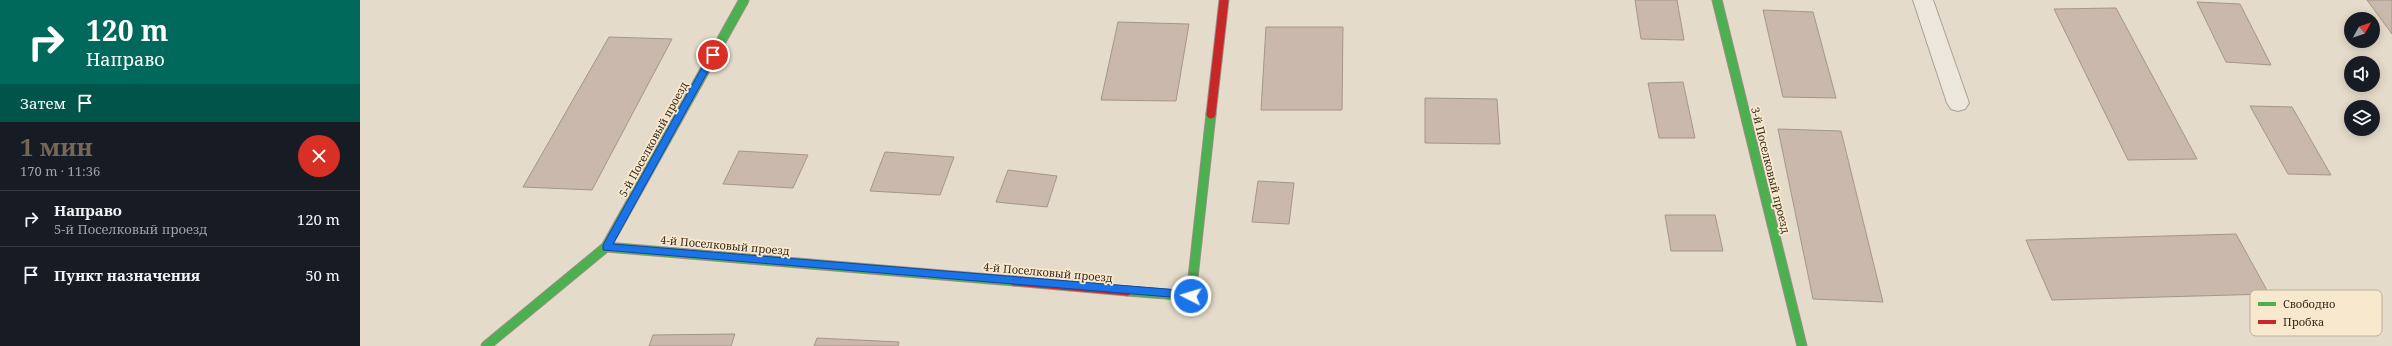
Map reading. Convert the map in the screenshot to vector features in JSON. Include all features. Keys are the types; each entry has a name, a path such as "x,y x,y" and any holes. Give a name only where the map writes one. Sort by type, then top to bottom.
{"street":[{"name":"5-й Поселковый проезд","path":"606,247 744,0"},
{"name":"4-й Поселковый проезд","path":"606,247 1191,296 1224,0"},
{"name":"3-й Поселковый проезд","path":"1717,0 1802,346"},
{"path":"1923,0 1958,103"},
{"path":"486,346 606,247"}],"building":[{"path":"1635,0 1677,0 1684,40 1641,39"},
{"path":"2367,0 2392,0 2392,34 2380,18 2380,12 2376,12"},
{"path":"2197,2 2240,4 2271,65 2226,62"},
{"path":"2116,8 2197,159 2128,160 2054,9"},
{"path":"1763,10 1813,12 1836,98 1783,97"},
{"path":"1118,22 1189,24 1176,101 1101,100"},
{"path":"1266,27 1343,27 1342,110 1261,110"},
{"path":"609,37 672,39 592,190 523,187"},
{"path":"1683,82 1695,138 1659,138 1648,83"},
{"path":"1425,98 1497,99 1500,144 1425,143"},
{"path":"2250,106 2292,107 2331,175 2288,174"},
{"path":"1778,129 1841,131 1883,302 1813,299"},
{"path":"739,151 808,155 793,188 723,184"},
{"path":"885,152 954,157 940,195 870,191"},
{"path":"1008,170 1057,176 1047,207 996,202"},
{"path":"1258,181 1294,183 1289,224 1252,222"},
{"path":"1665,215 1715,215 1723,251 1671,251"},
{"path":"2236,234 2267,290 2250,290 2250,295 2052,300 2026,240"},
{"path":"735,334 731,346 649,346 653,335"},
{"path":"817,338 899,342 898,346 814,346"}],"traffic: fast":[{"path":"486,346 606,247 744,0"},
{"path":"1717,0 1802,346"},
{"path":"1127,291 1191,296 1211,114"},
{"path":"606,247 1014,281"}],"traffic: jam":[{"path":"1211,114 1224,0"},
{"path":"1014,281 1127,291"}],"route":[{"path":"713,55 606,247 1191,296"}]}
